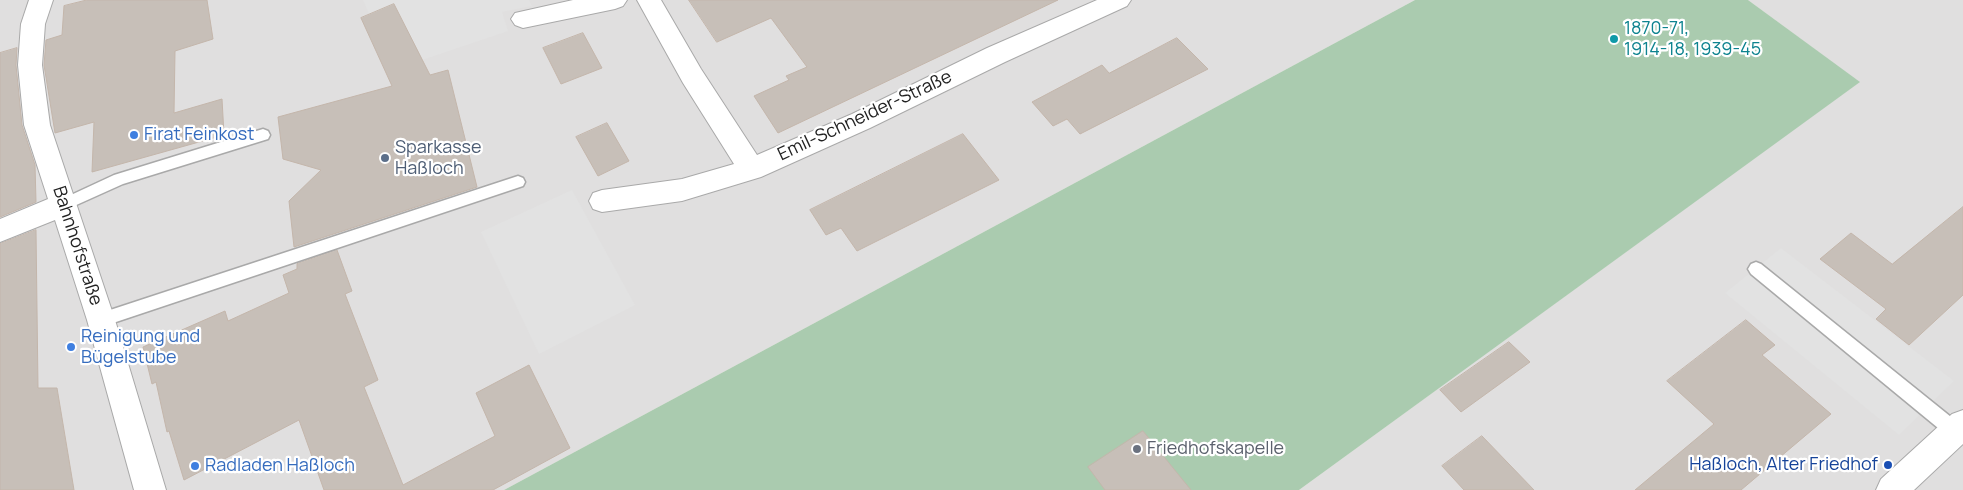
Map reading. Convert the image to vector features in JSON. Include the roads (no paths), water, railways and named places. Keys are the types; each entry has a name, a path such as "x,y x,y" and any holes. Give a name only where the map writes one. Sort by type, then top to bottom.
{"street":[{"name":"Bahnhofstraße","path":"41,0 33,24 31,49 32,93 37,125 101,320 150,490"},
{"path":"523,19 615,0"},
{"path":"650,0 692,76 752,169"},
{"name":"Emil-Schneider-Straße","path":"602,201 682,190 752,169 861,122 996,55 1119,0"},
{"path":"0,231 63,205"},
{"path":"1892,490 1960,431"}],"lane":[{"path":"63,205 119,179 263,135"},
{"path":"101,320 518,182"},
{"path":"1756,269 1960,431"}],"place":[{"name":"1870-71, 1914-18, 1939-45","path":"1614,39"},
{"name":"Firat Feinkost","path":"134,135"},
{"name":"Sparkasse Haßloch","path":"385,158"},
{"name":"Reinigung und Bügelstube","path":"71,347"},
{"name":"Friedhofskapelle","path":"1137,449"},
{"name":"Haßloch, Alter Friedhof","path":"1888,465"},
{"name":"Radladen Haßloch","path":"195,466"}]}
